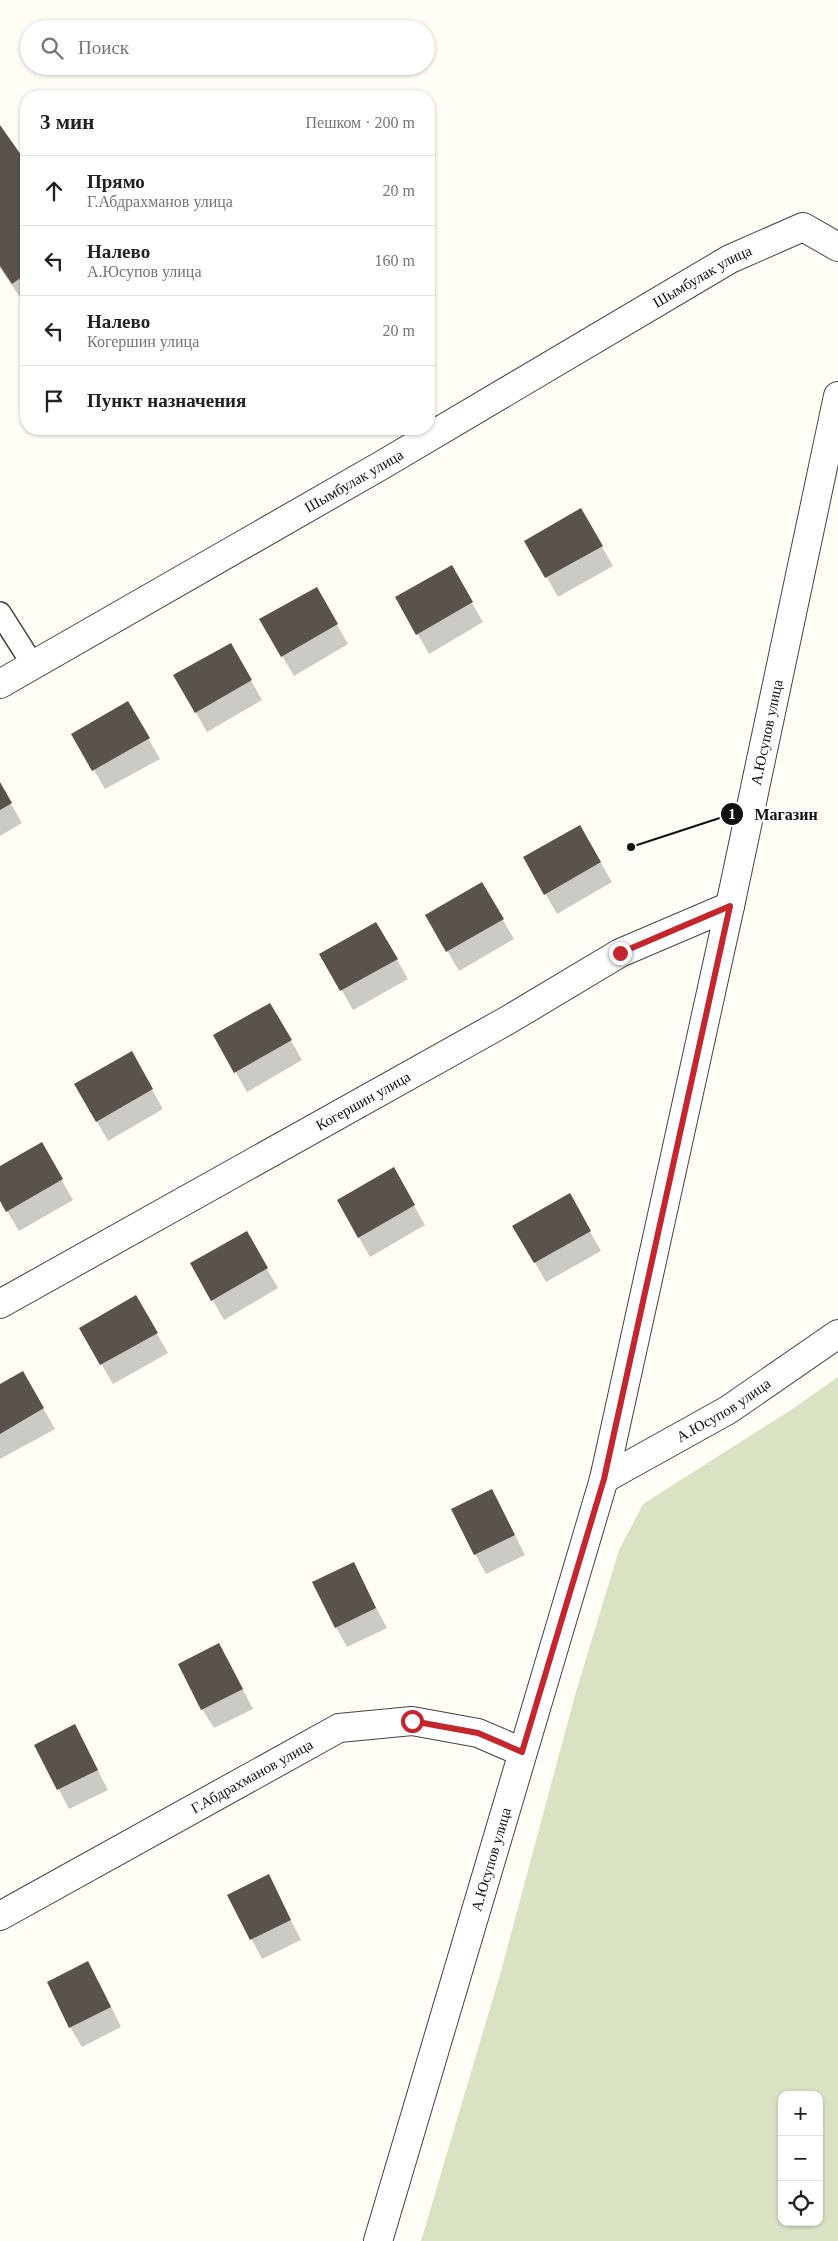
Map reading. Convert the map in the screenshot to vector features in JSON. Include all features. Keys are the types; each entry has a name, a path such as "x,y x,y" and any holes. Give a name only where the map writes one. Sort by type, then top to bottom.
{"street":[{"name":"Шымбулак улица","path":"435,434 730,259 803,227 838,247"},
{"name":"А.Юсупов улица","path":"378,2241 604,1479 730,906 838,396"},
{"name":"Шымбулак улица","path":"0,684 433,435"},
{"name":"Когершин улица","path":"0,1304 508,1020 620,953 730,906"},
{"name":"А.Юсупов улица","path":"604,1479 728,1410 838,1334"},
{"name":"Г.Абдрахманов улица","path":"0,1916 339,1728 412,1721 478,1733 522,1752"}],"lane":[{"path":"0,613 33,665"}],"green space":[{"path":"838,1377 838,2241 421,2241 501,1971 575,1695 619,1550 643,1504 794,1408"}],"building":[{"path":"0,125 20,153 20,278 12,284 0,266"},
{"path":"581,508 603,546 545,578 524,541"},
{"path":"452,565 473,602 416,635 395,597"},
{"path":"317,587 338,624 281,657 259,619"},
{"path":"231,643 252,680 195,713 173,675"},
{"path":"128,701 150,738 92,771 71,734"},
{"path":"0,782 12,803 0,810"},
{"path":"580,825 601,862 544,895 523,857"},
{"path":"482,882 504,919 446,952 425,915"},
{"path":"376,922 398,959 340,991 319,954"},
{"path":"270,1003 292,1040 234,1073 213,1035"},
{"path":"132,1051 153,1089 96,1122 74,1084"},
{"path":"42,1142 63,1179 6,1212 0,1201 0,1166"},
{"path":"394,1167 415,1205 358,1238 337,1200"},
{"path":"570,1193 591,1231 534,1263 512,1226"},
{"path":"247,1231 268,1268 211,1301 190,1263"},
{"path":"136,1295 158,1333 100,1365 79,1328"},
{"path":"23,1371 44,1408 0,1434 0,1384"},
{"path":"492,1489 515,1535 474,1555 451,1509"},
{"path":"354,1562 376,1608 335,1628 312,1582"},
{"path":"219,1643 243,1689 201,1710 178,1664"},
{"path":"75,1724 98,1770 57,1790 34,1745"},
{"path":"269,1874 291,1920 250,1940 227,1895"},
{"path":"88,1961 111,2007 69,2028 47,1982"}],"place":[{"name":"Магазин","path":"631,847"}],"route":[{"path":"412,1721 478,1733 522,1752 604,1479 730,906 620,953"}]}
